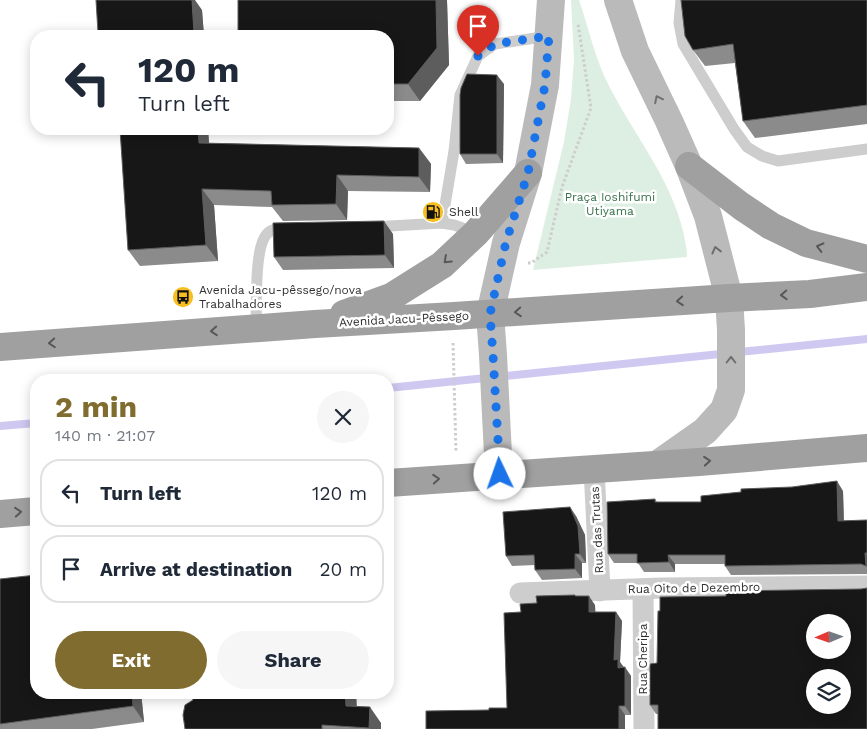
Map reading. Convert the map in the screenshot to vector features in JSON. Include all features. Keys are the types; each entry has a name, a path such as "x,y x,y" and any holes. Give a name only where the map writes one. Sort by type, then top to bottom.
{"highway":[{"path":"688,166 771,226 806,243 867,259"},
{"path":"315,324 391,297 442,265 476,233 528,173"},
{"name":"Avenida Jacu-Pêssego","path":"0,347 315,324 810,294 867,286"},
{"path":"394,483 867,448"},
{"path":"0,514 30,512"}],"main road":[{"path":"500,474 490,314 506,242 528,173 545,85 551,0"},
{"path":"618,0 635,51 669,121 708,216 728,298 731,390 724,410 713,423 693,440 658,464"}],"street":[{"name":"Rua das Trutas","path":"594,468 600,591"},
{"name":"Rua Oito de Dezembro","path":"520,594 643,589 867,586"},
{"name":"Rua Cheripa","path":"643,589 644,729"}],"lane":[{"path":"681,0 679,23 682,44 747,148 762,156 778,161 867,149"},
{"path":"442,223 454,151 460,94 478,56 495,44 549,36"},
{"path":"358,227 442,223 476,233"},
{"path":"256,328 258,259 265,236 274,229 302,229"}],"path":[{"path":"530,263 547,252 562,187 591,108 577,20"},
{"path":"453,353 456,434"}],"green space":[{"name":"Praça Ioshifumi Utiyama","path":"571,0 579,0 604,76 669,192 683,231 687,257 533,270 564,142 571,99 574,59"}],"building":[{"path":"96,0 192,0 194,30 98,30"},
{"path":"238,0 436,0 437,48 408,84 394,84 394,30 238,30"},
{"path":"681,0 867,0 867,105 743,121 733,44 693,50 685,36"},
{"path":"467,74 497,75 497,154 460,154 460,95"},
{"path":"120,135 198,135 199,143 419,148 419,177 337,175 336,204 272,205 271,191 202,189 206,245 128,250"},
{"path":"384,221 385,255 274,257 273,223"},
{"path":"837,481 838,521 867,520 866,566 861,564 725,566 725,555 668,555 669,562 637,563 637,554 608,554 607,502 655,499 655,502 701,502 701,496 741,492 741,489 792,487"},
{"path":"570,507 578,526 580,554 575,554 575,569 535,570 534,555 506,556 503,512"},
{"path":"30,576 30,699 132,699 133,706 0,724 0,579"},
{"path":"867,588 867,729 658,729 658,705 650,705 650,664 657,663 660,597 726,596 726,591"},
{"path":"536,596 589,596 589,612 616,612 614,660 618,659 618,668 625,667 625,706 619,706 619,729 426,729 426,711 507,708 504,613 521,612 520,604 537,603"},
{"path":"346,699 346,706 370,707 369,728 322,725 322,729 185,729 183,715 185,705 193,700"}],"waterway":[{"path":"394,387 867,339"},
{"path":"0,426 30,424"}],"place":[{"name":"Shell","path":"433,212"},
{"name":"Avenida Jacu-pêssego/nova Trabalhadores","path":"183,297"}],"route":[{"path":"478,56 495,44 549,36 545,85 528,173 506,242 490,314 500,474"}]}
